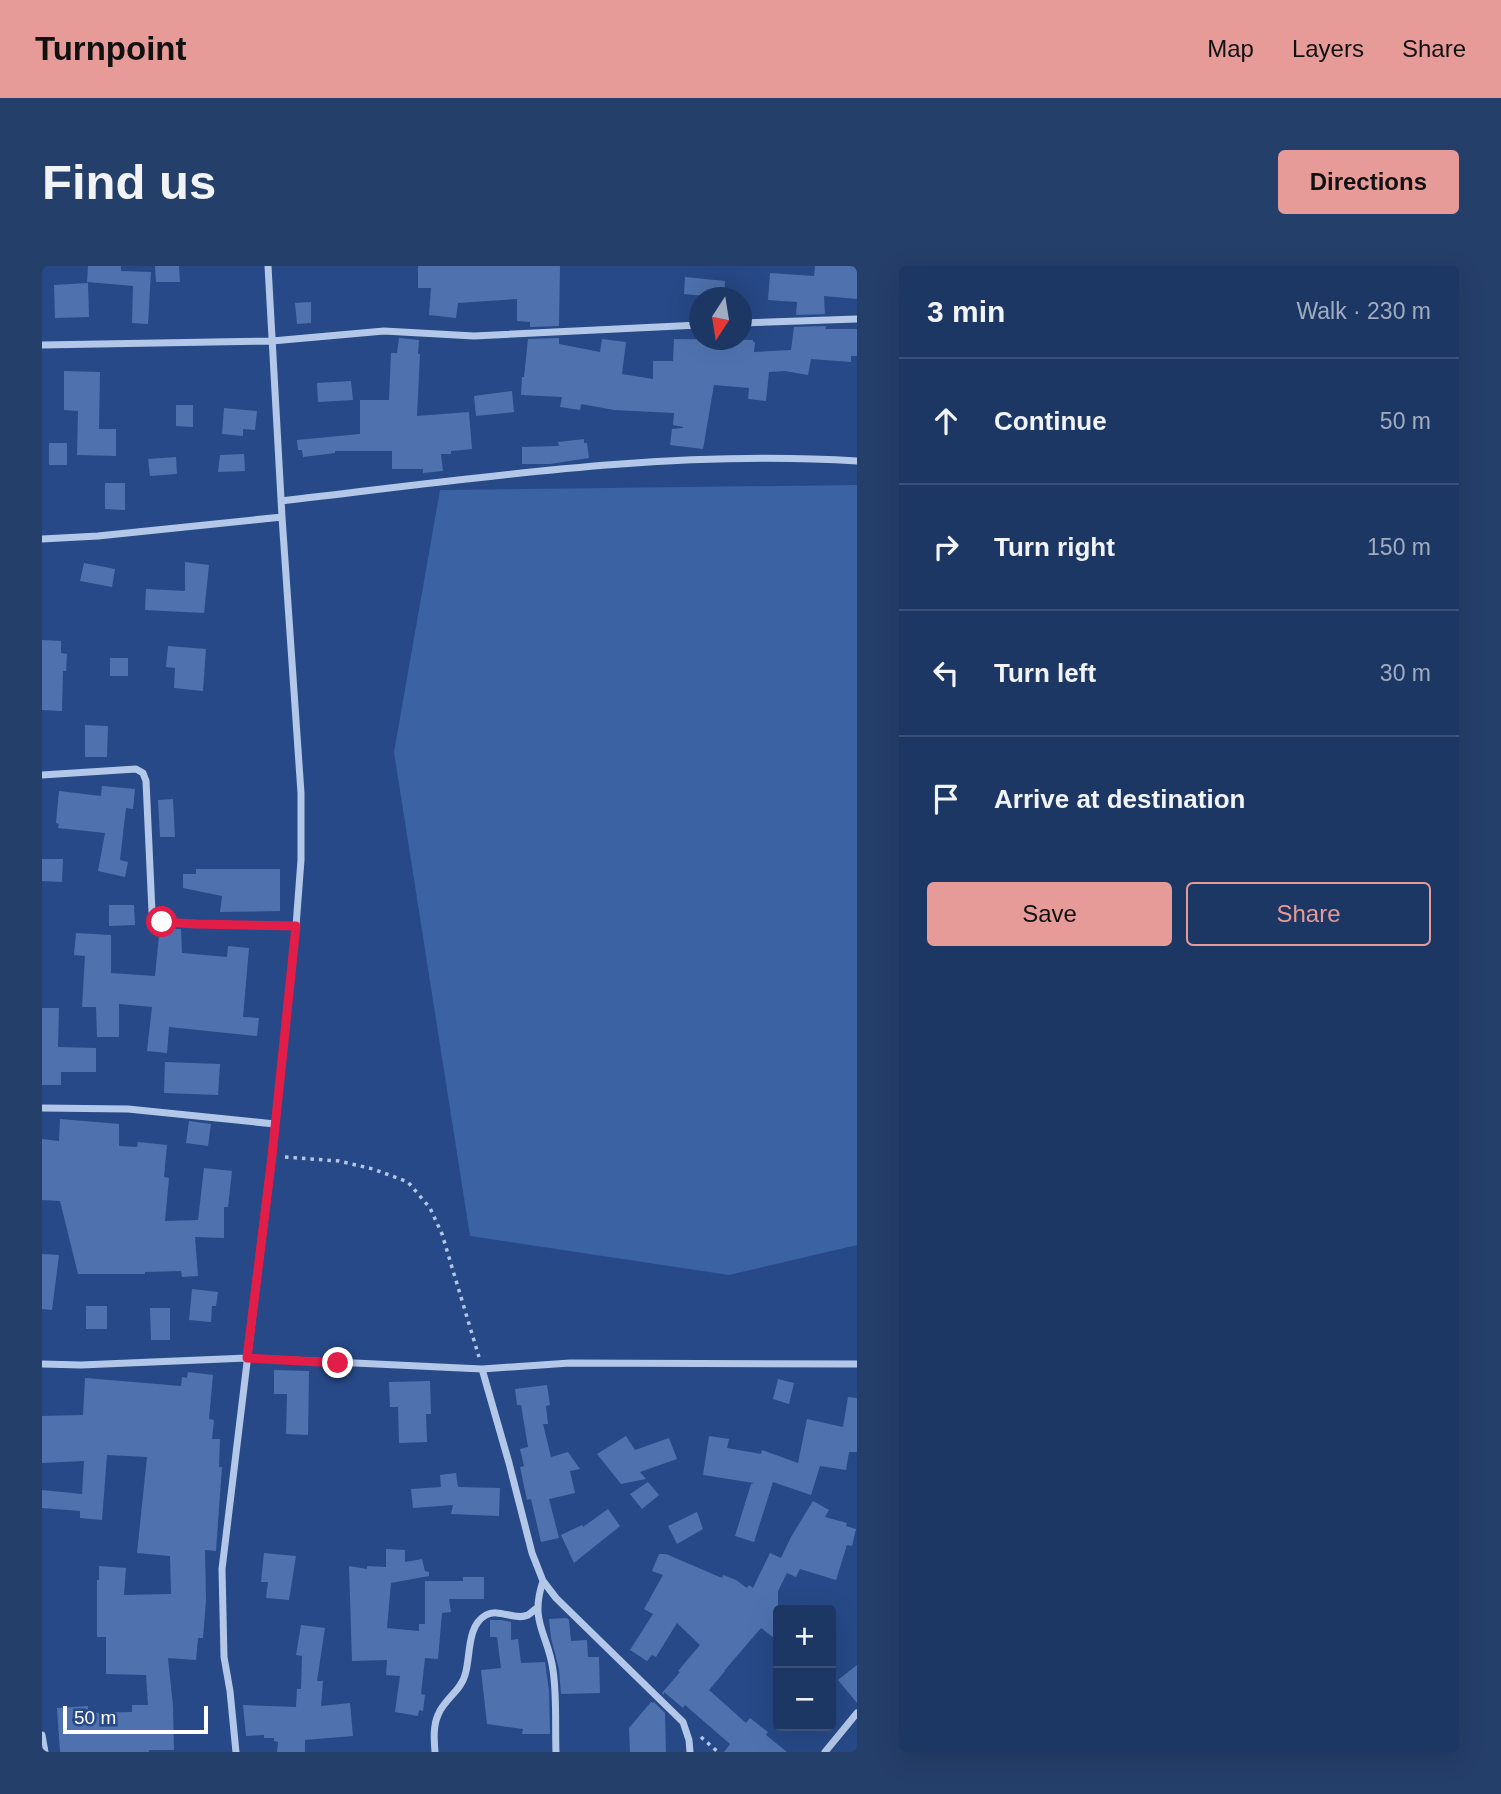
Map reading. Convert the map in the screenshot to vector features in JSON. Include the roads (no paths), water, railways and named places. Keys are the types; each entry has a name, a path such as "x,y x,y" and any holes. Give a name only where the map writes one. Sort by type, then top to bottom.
{"street":[{"path":"236,1752 224,1657 222,1569 272,1156 301,860 301,793 268,266"},
{"path":"752,323 857,319"},
{"path":"42,345 272,341 384,331 474,336 689,325"},
{"path":"281,501 526,472 682,459 857,461"},
{"path":"42,539 98,536 282,517"},
{"path":"42,775 136,769 143,774 146,781 152,912 156,918 171,923 296,926"},
{"path":"42,1108 128,1110 275,1124"},
{"path":"42,1364 81,1365 247,1358 482,1369 569,1363 857,1364"},
{"path":"482,1369 532,1553 543,1581 556,1598 683,1722 690,1752"},
{"path":"543,1581 538,1593 537,1608 554,1671 556,1752"},
{"path":"435,1752 438,1714 444,1703 462,1684 470,1643 479,1622 486,1615 495,1613 527,1616 537,1608"},
{"path":"825,1752 857,1713"},
{"path":"42,1735 45,1752"}]}
